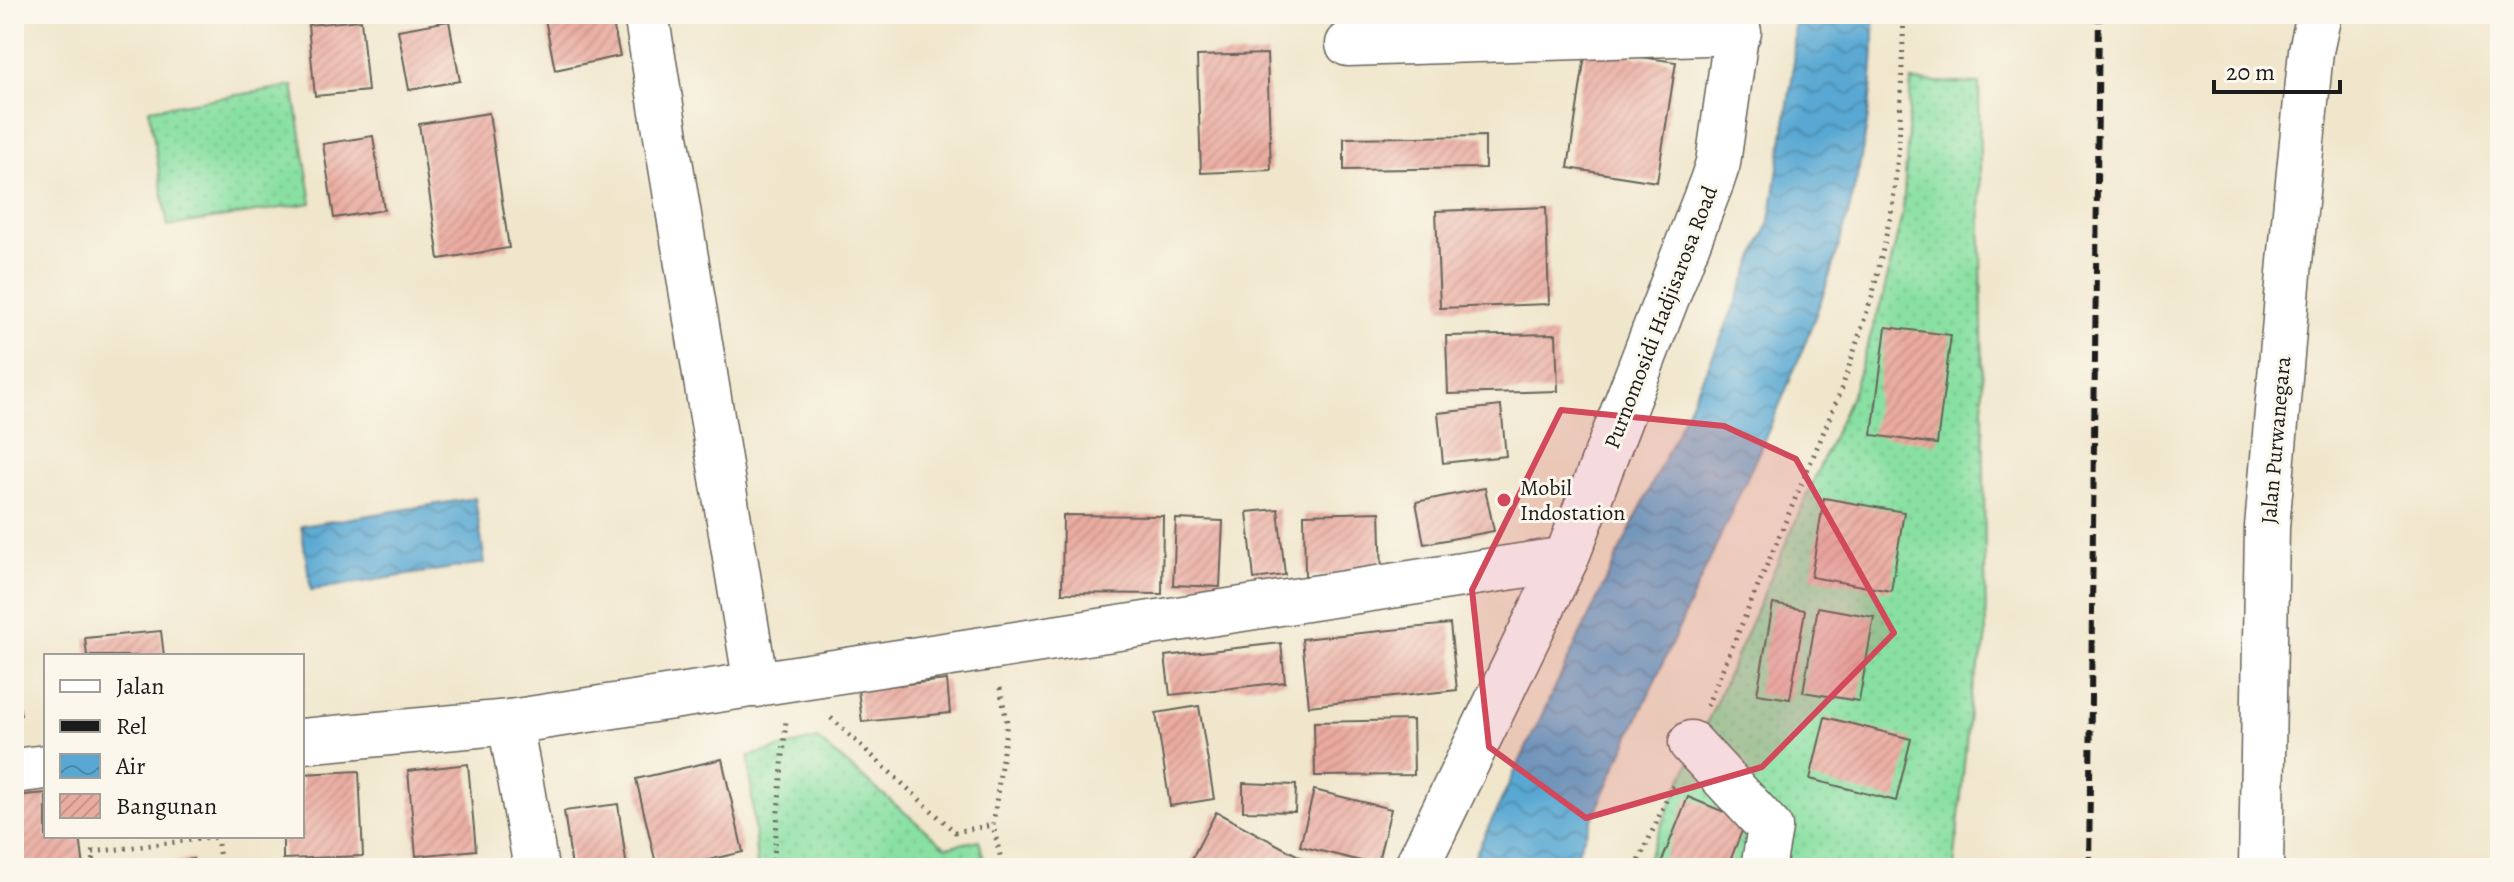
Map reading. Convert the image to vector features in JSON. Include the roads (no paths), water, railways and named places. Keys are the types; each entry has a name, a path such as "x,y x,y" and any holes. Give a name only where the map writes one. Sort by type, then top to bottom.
{"street":[{"path":"646,14 782,700"},
{"name":"Jalan Purwanegara","path":"2261,868 2267,527 2291,247 2311,51 2319,14"},
{"path":"1348,44 1739,23"},
{"name":"Purnomosidi Hadjisarosa Road","path":"1416,868 1566,559 1718,163 1739,23"},
{"path":"304,741 782,700 993,648 1566,559"},
{"path":"510,722 536,868"},
{"path":"1691,743 1770,828 1763,868"},
{"path":"14,771 44,767"}],"water":[{"path":"1795,14 1874,14 1872,83 1863,151 1847,218 1803,348 1570,868 1469,868 1719,343 1770,220 1793,72"},
{"path":"475,498 485,563 311,590 301,526"}],"railway":[{"path":"2089,868 2099,14"}],"place":[{"name":"Mobil Indostation","path":"1504,500"}]}
